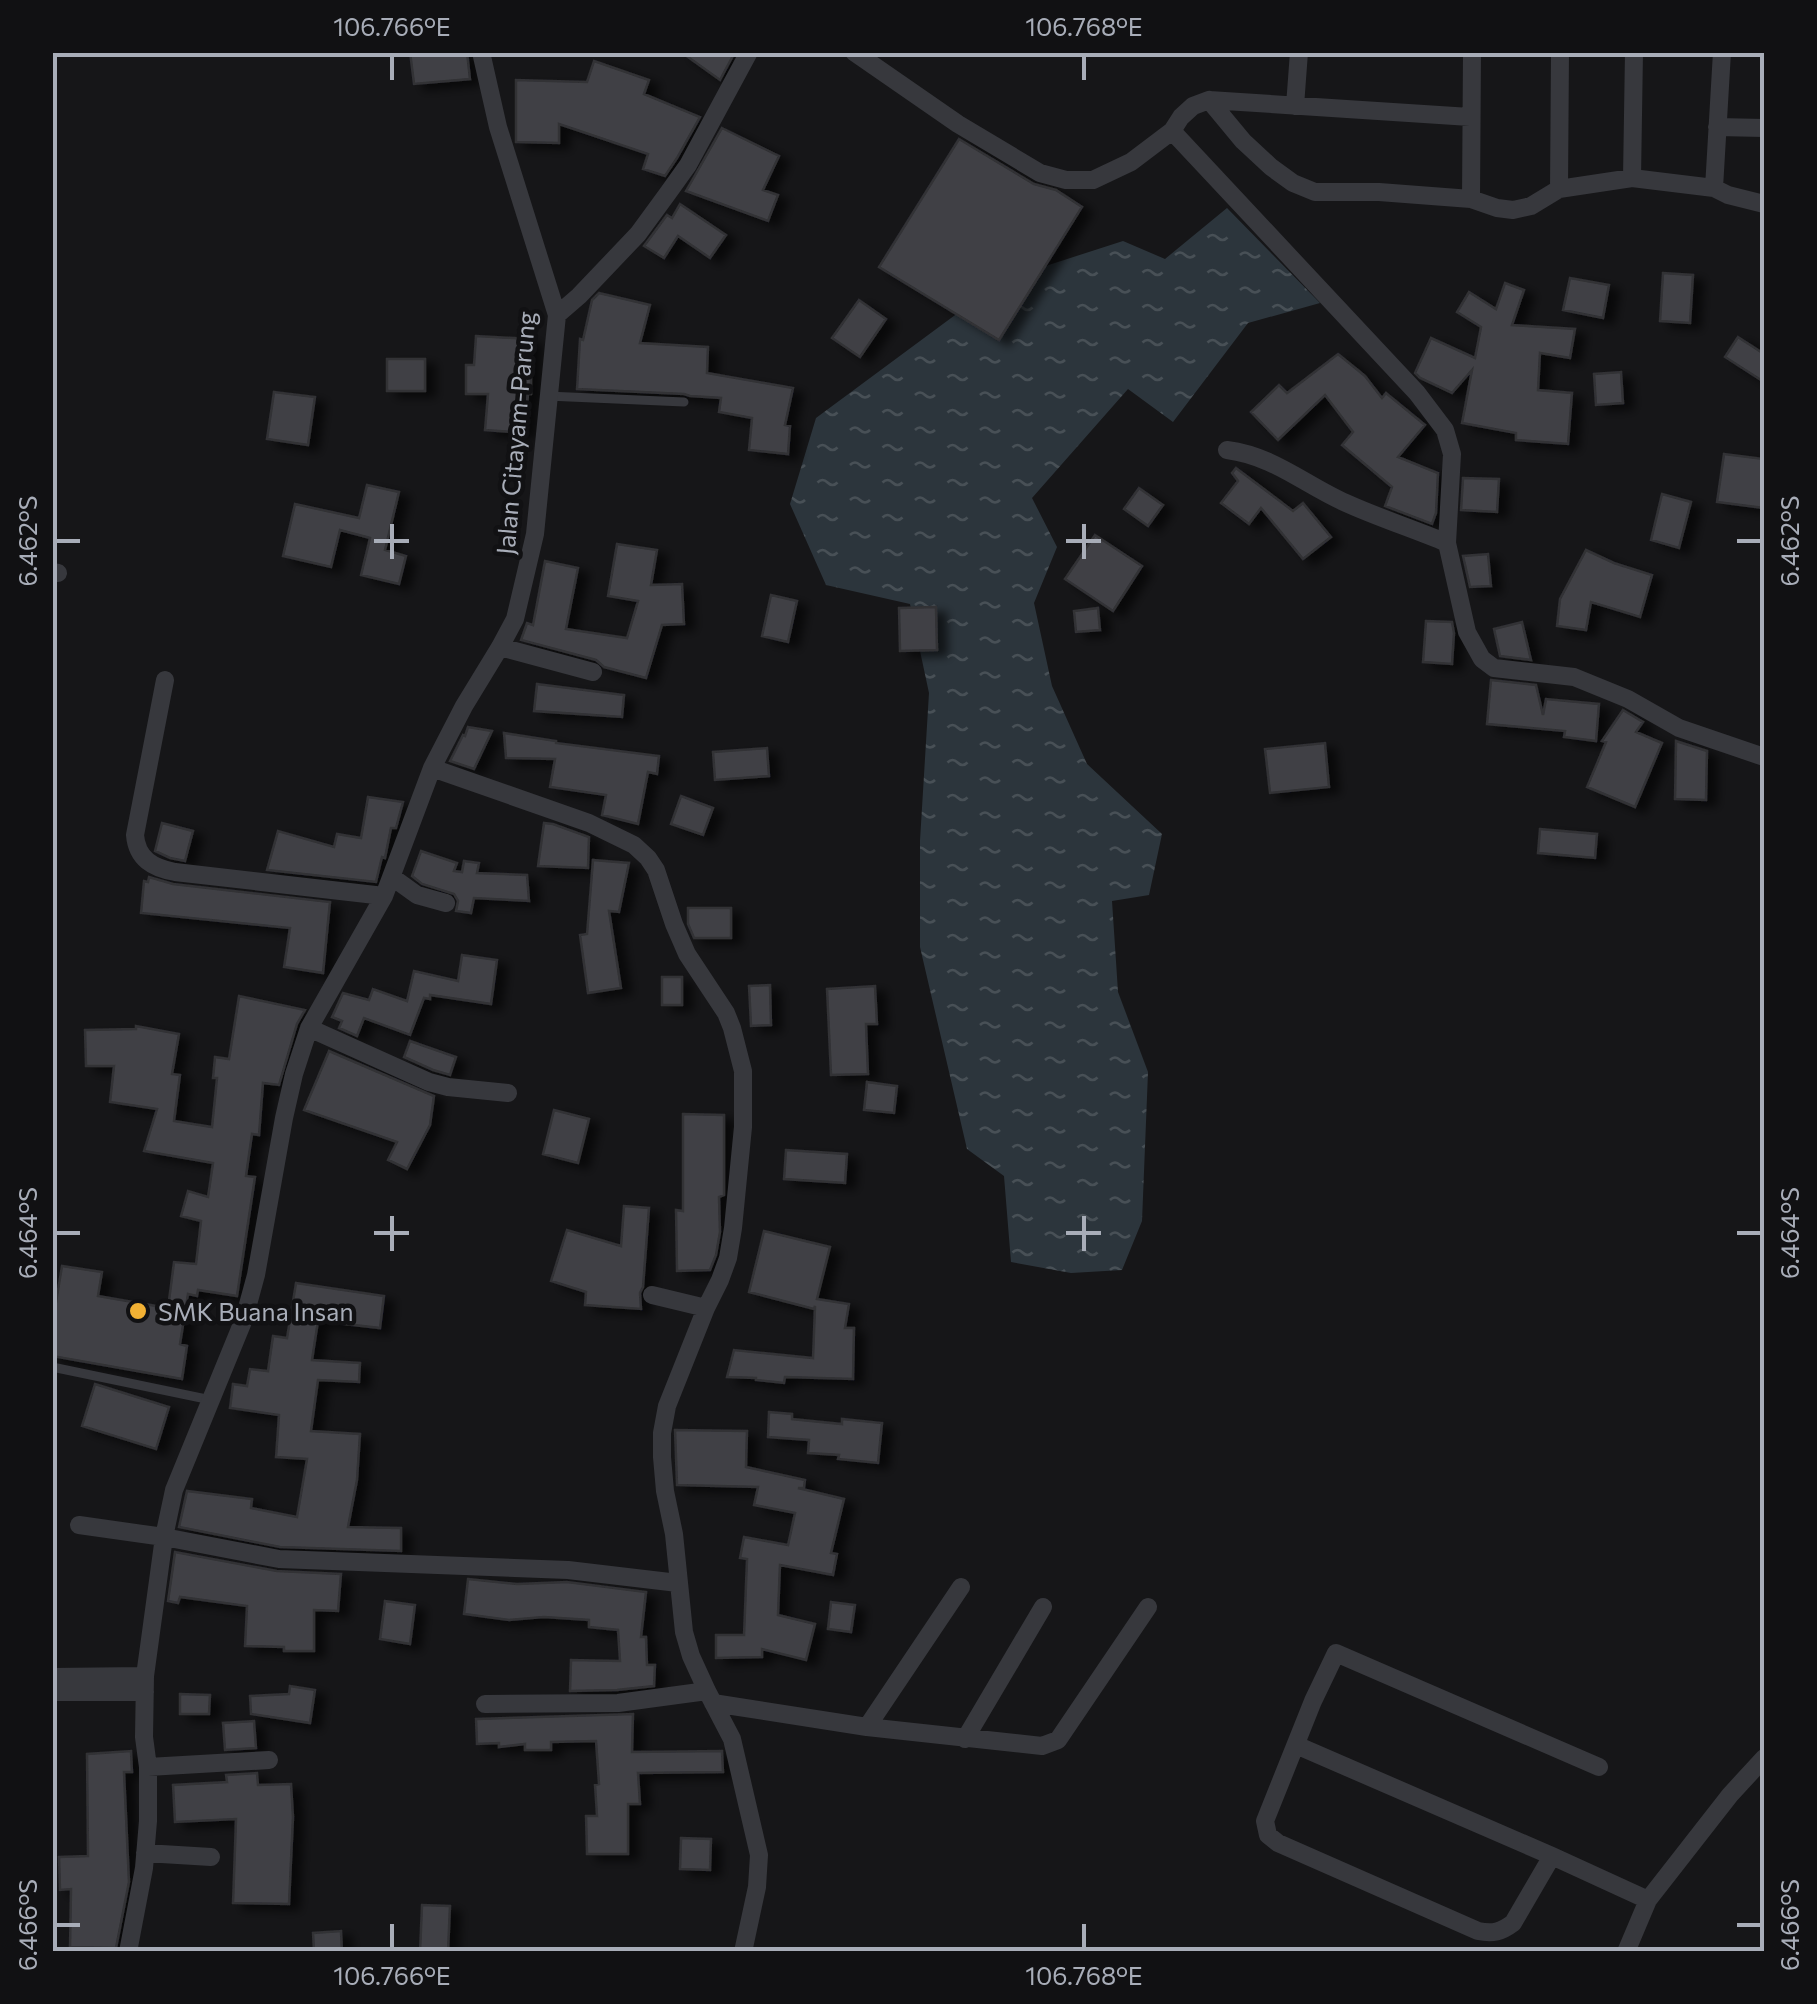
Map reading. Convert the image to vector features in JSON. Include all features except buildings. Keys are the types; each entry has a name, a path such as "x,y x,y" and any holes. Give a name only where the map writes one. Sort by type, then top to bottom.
{"street":[{"name":"Jalan Citayam-Parung","path":"128,1952 145,1854 145,1684 164,1536 174,1490 244,1319 260,1256 284,1118 310,1028 384,896 432,768 515,618 535,534 556,315 498,127 480,52"},
{"path":"556,315 638,234 688,165 749,52"},
{"path":"854,52 958,124 1040,173 1066,180 1093,180 1131,162 1172,131 1192,106 1209,100 1470,117"},
{"path":"1295,106 1299,52"},
{"path":"1472,52 1472,199"},
{"path":"1558,189 1560,52"},
{"path":"1632,178 1634,52"},
{"path":"1714,188 1722,52"},
{"path":"1209,100 1258,156 1304,189 1315,192 1472,199 1513,210 1531,206 1558,189 1632,178 1714,188 1728,196 1764,204"},
{"path":"1718,127 1764,128"},
{"path":"1172,131 1446,430 1452,454 1447,543 1466,632 1482,659 1494,668 1574,677 1679,728 1764,757"},
{"path":"1227,450 1265,459 1346,504 1447,543"},
{"path":"500,647 592,672"},
{"path":"165,680 136,836 142,857 160,869 175,872 384,896"},
{"path":"432,768 589,823 634,846 648,858 687,954 732,1028 743,1071 743,1127 728,1258 666,1406 662,1433 664,1491 674,1534 684,1632 732,1739 758,1854 744,1952"},
{"path":"392,877 417,894 446,903"},
{"path":"310,1028 429,1082 508,1094"},
{"path":"652,1295 706,1308"},
{"path":"79,1524 279,1559 568,1570 678,1582"},
{"path":"867,1727 962,1587"},
{"path":"965,1739 1043,1607"},
{"path":"485,1704 618,1703 710,1697 867,1727 1042,1746 1058,1740 1148,1607"},
{"path":"1552,1856 1513,1923 1491,1934 1278,1843 1268,1836 1265,1821 1312,1701 1336,1653 1599,1767"},
{"path":"52,1676 145,1684"},
{"path":"52,1692 145,1684"},
{"path":"1296,1745 1648,1900"},
{"path":"1626,1952 1648,1900 1764,1758"},
{"path":"148,1767 269,1760"},
{"path":"145,1854 210,1856"}],"lane":[{"path":"547,396 684,402"},
{"path":"52,1367 211,1400"}],"water":[{"path":"1227,208 1320,303 1248,323 1173,422 1128,389 1032,498 1057,547 1034,603 1052,686 1087,764 1162,834 1149,895 1112,901 1118,992 1148,1072 1142,1221 1122,1270 1071,1273 1011,1262 1004,1176 967,1149 920,947 920,841 929,693 910,604 826,585 790,504 816,418 970,304 1027,272 1123,241 1165,259"}],"place":[{"name":"SMK Buana Insan","path":"138,1311"}]}
